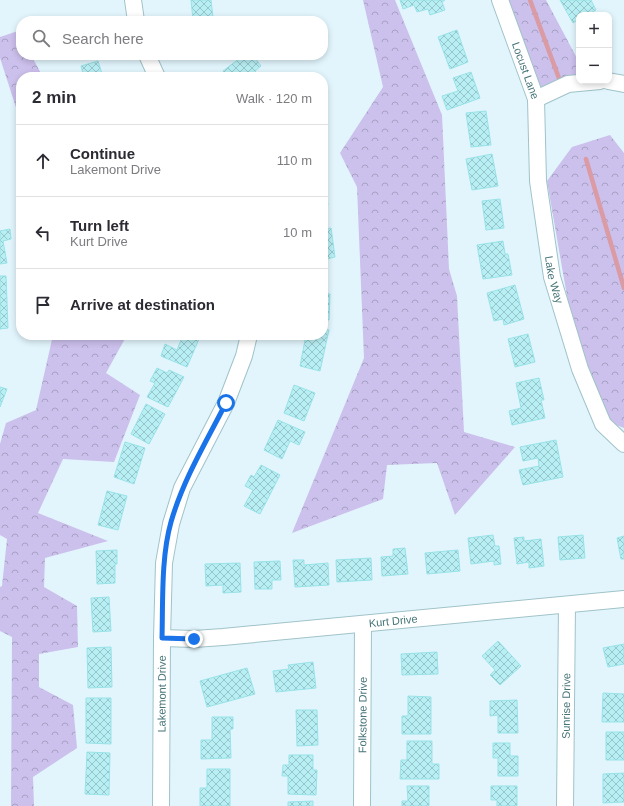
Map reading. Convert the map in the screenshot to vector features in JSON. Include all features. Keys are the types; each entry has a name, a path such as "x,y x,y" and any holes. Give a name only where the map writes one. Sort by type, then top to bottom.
{"street":[{"path":"132,0 135,16"},
{"name":"Locust Lane","path":"500,0 536,99 568,84 576,83"},
{"path":"149,60 155,72"},
{"path":"612,82 624,84"},
{"name":"Lake Way","path":"536,99 538,181 552,277 580,368 603,424 624,444"},
{"name":"Lakemont Drive","path":"161,806 164,564 171,524 182,488 226,403 244,356 248,340"},
{"name":"Kurt Drive","path":"162,638 194,639 624,599"},
{"name":"Sunrise Drive","path":"564,806 567,605"},
{"name":"Folkstone Drive","path":"362,806 363,624"}],"green space":[{"path":"363,0 395,0 442,115 449,269 457,296 464,432 515,447 455,515 437,463 387,465 383,499 292,533 364,358 357,187 340,153 383,87"},
{"path":"508,0 546,0 576,56 576,79 537,91"},
{"path":"16,32 16,60 34,60 40,72 16,72 16,108 0,58 0,37"},
{"path":"610,135 624,153 624,428 609,422 571,319 547,181 572,147"},
{"path":"52,340 124,340 106,373 140,395 114,462 63,459 38,513 108,541 45,558 44,587 77,606 78,647 39,654 39,687 73,705 77,748 33,777 34,806 11,806 12,637 0,631 0,587 2,586 7,539 0,535 0,444 6,423 36,410"}],"building":[{"path":"191,0 211,0 213,16 193,16"},
{"path":"400,0 445,0 442,2 445,10 430,15 428,9 417,12 414,5 403,9"},
{"path":"560,0 591,0 596,10 592,12 576,12 576,21 573,23"},
{"path":"457,30 468,62 450,69 438,37"},
{"path":"237,60 257,60 261,66 255,71 256,72 223,71"},
{"path":"98,61 101,72 83,72 81,66"},
{"path":"471,72 480,98 447,110 442,96 458,91 453,78"},
{"path":"486,111 491,145 471,147 466,113"},
{"path":"492,154 498,186 472,190 466,159"},
{"path":"500,199 504,228 486,230 482,201"},
{"path":"331,228 335,257 328,259 328,229"},
{"path":"10,229 11,239 3,241 7,263 0,264 0,231"},
{"path":"503,241 505,254 508,254 512,275 483,279 477,245"},
{"path":"0,276 6,276 8,328 0,329"},
{"path":"515,285 524,319 504,325 503,319 494,321 487,293"},
{"path":"328,294 330,294 328,320"},
{"path":"528,334 535,362 515,367 508,339"},
{"path":"181,340 199,340 187,367 161,356 165,344 177,350"},
{"path":"305,340 327,340 320,371 300,366"},
{"path":"157,368 167,373 169,370 184,377 168,407 147,397 155,383 150,381"},
{"path":"539,378 544,400 541,400 545,418 512,425 509,411 521,408 516,383"},
{"path":"294,385 315,393 304,421 284,413"},
{"path":"0,387 7,389 0,407"},
{"path":"146,404 165,414 149,444 131,434"},
{"path":"278,420 305,432 299,445 290,441 282,459 264,450"},
{"path":"556,440 563,477 523,485 519,470 539,466 538,458 523,461 520,447"},
{"path":"125,442 145,448 134,484 114,477"},
{"path":"261,465 280,475 260,514 244,506 253,490 245,486 251,475 254,477"},
{"path":"107,491 127,496 118,530 98,525"},
{"path":"493,535 495,546 499,546 501,564 494,565 494,561 471,564 468,538"},
{"path":"583,535 585,558 560,560 558,537"},
{"path":"624,536 624,559 621,559 617,538"},
{"path":"524,537 524,541 541,539 544,566 529,568 529,562 517,564 514,538"},
{"path":"405,548 408,574 382,576 381,557 393,556 393,549"},
{"path":"117,550 115,583 97,584 96,551"},
{"path":"458,550 460,571 427,574 425,553"},
{"path":"371,558 372,580 337,582 336,560"},
{"path":"293,560 304,560 304,565 328,563 329,585 295,587"},
{"path":"280,561 281,580 272,580 272,589 255,589 254,562"},
{"path":"240,563 241,592 223,593 223,585 206,586 205,564"},
{"path":"109,597 111,631 93,632 91,598"},
{"path":"498,641 521,666 500,685 490,675 495,670 482,656"},
{"path":"624,644 624,664 608,667 603,648"},
{"path":"111,647 112,687 88,688 87,648"},
{"path":"437,652 438,674 402,675 401,654"},
{"path":"313,662 316,688 276,692 273,671 289,669 288,665"},
{"path":"247,668 255,694 207,707 200,681"},
{"path":"603,693 624,694 624,722 602,722"},
{"path":"408,696 431,697 431,734 402,734 402,716 408,716"},
{"path":"86,698 111,698 111,744 86,743"},
{"path":"517,700 518,733 498,733 498,715 490,716 490,701"},
{"path":"296,710 317,710 318,745 297,746"},
{"path":"212,717 233,717 233,729 230,729 231,758 201,759 201,740 212,740"},
{"path":"606,732 624,732 624,760 606,760"},
{"path":"407,741 432,741 432,764 439,764 439,779 400,779 401,760 407,760"},
{"path":"493,743 510,743 510,756 518,756 518,776 498,776 498,758 493,758"},
{"path":"87,752 110,753 109,795 85,794"},
{"path":"289,755 313,755 313,770 317,770 316,795 288,794 288,776 282,776 283,765 289,765"},
{"path":"207,769 230,769 230,806 200,806 200,788 207,788"},
{"path":"624,773 624,802 603,803 603,774"},
{"path":"407,786 429,786 429,806 402,806 402,801 408,801"},
{"path":"491,786 517,786 517,806 497,806 497,800 491,800"},
{"path":"313,801 313,806 288,806 288,802"}],"waterway":[{"path":"530,0 560,81"},
{"path":"586,159 624,288"}],"route":[{"path":"194,639 162,638 164,564 171,524 182,488 226,403"}]}
